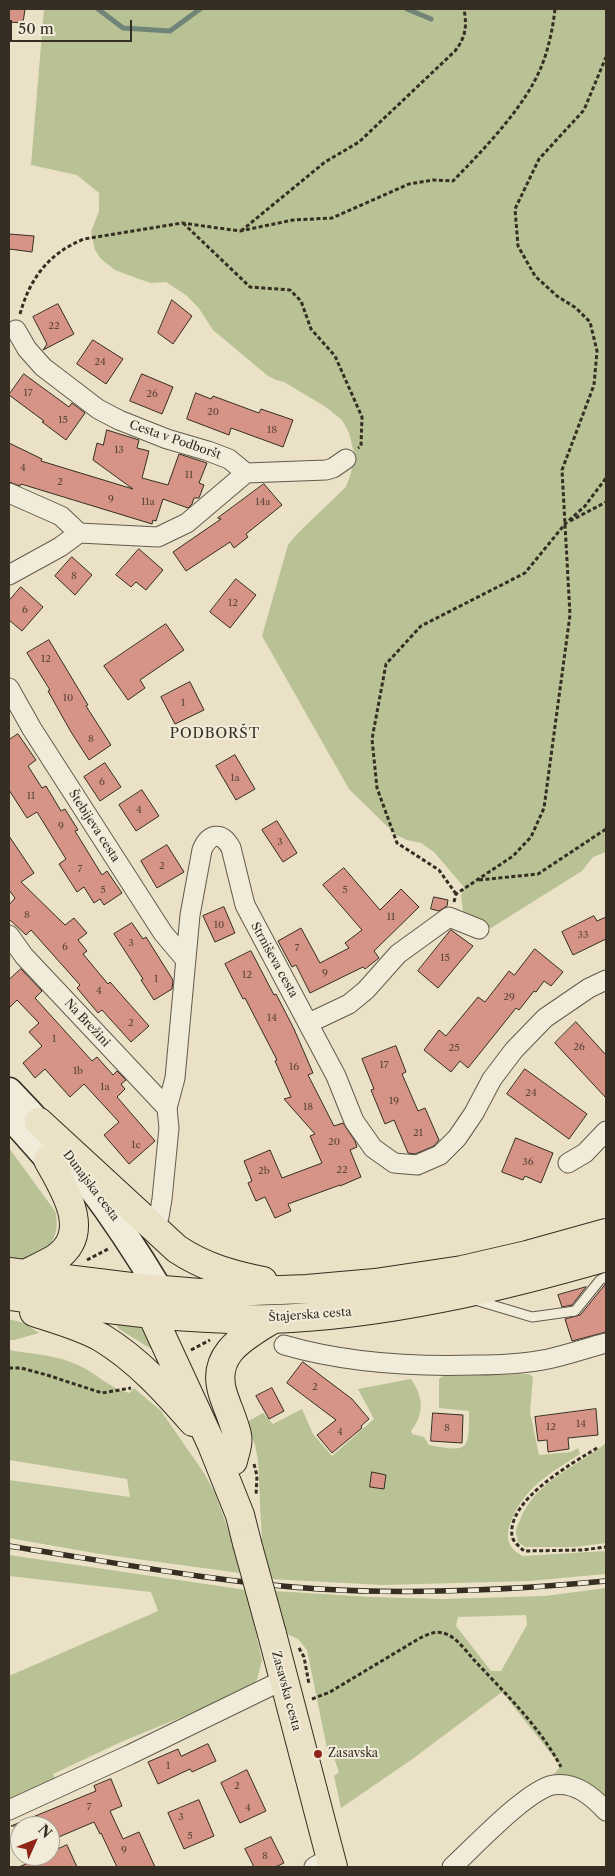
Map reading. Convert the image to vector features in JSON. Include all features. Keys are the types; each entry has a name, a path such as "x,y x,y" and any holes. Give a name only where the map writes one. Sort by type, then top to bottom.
{"main road":[{"name":"Dunajska cesta","path":"9,1091 39,1122 82,1173 129,1238 156,1302"},
{"name":"Dunajska cesta","path":"9,1115 68,1182 156,1302"},
{"path":"39,1122 88,1165 161,1235 192,1259 232,1275 307,1289"},
{"path":"17,1273 57,1257 67,1246 74,1232 73,1210 48,1160"},
{"name":"Štajerska cesta","path":"9,1296 156,1302 213,1293 307,1289 375,1283 462,1270 526,1256 606,1233"},
{"name":"Štajerska cesta","path":"17,1273 156,1302 213,1318 273,1319 369,1310 458,1295 551,1273 606,1257"},
{"name":"Zasavska cesta","path":"156,1302 240,1515"},
{"name":"Zasavska cesta","path":"156,1302 212,1402 234,1461 240,1515 272,1634 326,1864"},
{"path":"9,1304 75,1325 101,1338 124,1353 174,1400 212,1445"},
{"path":"234,1461 238,1436 221,1387 220,1368 225,1356 231,1349 273,1319"}],"street":[{"name":"Cesta v Podboršt","path":"16,330 27,349 42,366 98,408 119,420 167,439 229,459 246,473"},
{"path":"9,575 60,547 79,533 158,537 187,523 246,473 326,470 333,468 346,459"},
{"path":"9,493 61,516 79,533"},
{"name":"Štebijeva cesta","path":"9,688 32,729 163,933 185,959"},
{"name":"Strniševa cesta","path":"159,1217 169,1128 167,1108 175,1078 190,915 202,850 205,842 211,838 219,836 227,839 232,848 245,905 252,921 309,1023 336,1076 354,1121 373,1148 394,1163 417,1165 440,1155 457,1138 497,1071 514,1050 545,1018 589,988 606,980"},
{"path":"309,1023 349,1004 366,990 398,954 449,917 479,929"},
{"name":"Na Brežini","path":"9,935 24,956 167,1108"},
{"path":"568,1163 585,1153 606,1131"},
{"path":"284,1345 311,1353 339,1358 399,1365 447,1366 510,1364 547,1359 606,1343"},
{"path":"9,1810 283,1680"},
{"path":"452,1867 522,1802 537,1792 553,1785 566,1785 583,1790 606,1811"}],"lane":[{"path":"458,1295 532,1317 575,1311 600,1280 606,1278"}],"path":[{"path":"240,231 325,162 360,142 455,52 463,40 467,24 464,9"},
{"path":"16,330 25,296 35,277 55,254 70,244 84,239 182,223 240,231 293,220 332,218 409,184 433,180 453,180 492,138 527,95 542,65 555,9"},
{"path":"449,917 456,894 513,856 531,837 544,808 570,615 562,470 594,385 597,351 590,322 576,308 557,296 535,276 518,246 514,209 539,158 584,110 606,57"},
{"path":"182,223 250,286 290,290 301,301 311,328 335,356 362,416 361,446 346,459"},
{"path":"456,894 439,870 397,843 378,788 372,739 386,664 421,626 525,573 565,524 585,506 606,478"},
{"path":"565,524 606,502"},
{"path":"479,880 538,874 606,829"},
{"path":"81,1263 105,1250"},
{"path":"9,1368 21,1368 102,1393 140,1386"},
{"path":"597,1448 556,1474 530,1496 518,1511 512,1537 524,1551 582,1550 606,1547"},
{"path":"312,1699 330,1692 420,1638 431,1633 443,1632 460,1645 501,1688 552,1749 563,1770 566,1785"}],"green space":[{"path":"44,9 606,9 606,852 593,857 582,871 491,928 477,924 463,911 461,896 464,887 434,852 421,843 396,835 349,789 262,636 288,545 346,487 351,473 354,453 349,433 342,420 326,407 284,382 268,376 213,330 198,307 186,295 166,282 151,283 115,270 101,259 95,250 91,232 99,211 99,193 77,175 31,165"},
{"path":"9,1148 55,1211 57,1227 51,1249 36,1260 9,1258"},
{"path":"9,1319 24,1323 39,1333 9,1340"},
{"path":"115,1323 149,1324 159,1354 119,1329"},
{"path":"9,1350 53,1357 85,1368 122,1391 129,1393 134,1388 161,1411 204,1473 215,1493 232,1541 240,1573 100,1554 9,1538 9,1480 130,1497 127,1479 9,1460"},
{"path":"529,1374 533,1377 530,1412 539,1455 571,1452 578,1448 580,1454 538,1483 522,1501 515,1511 510,1524 509,1543 514,1550 523,1556 606,1551 606,1574 529,1581 383,1585 271,1579 262,1544 258,1460 247,1422 263,1413 273,1424 302,1409 313,1434 332,1456 374,1419 358,1389 411,1379 418,1392 421,1405 419,1418 411,1431 412,1434 424,1437 429,1445 452,1449 459,1448 464,1446 467,1441 469,1411 439,1408 439,1379 443,1376"},
{"path":"606,1443 606,1543 575,1547 525,1547 518,1542 517,1527 527,1506 536,1495 557,1476"},
{"path":"9,1555 246,1590 262,1660 257,1680 240,1693 121,1742 53,1774 55,1779 9,1801 9,1676 158,1611 151,1592 9,1576"},
{"path":"606,1588 606,1805 545,1784 561,1766 502,1692 411,1760 341,1808 334,1776 339,1772 334,1758 329,1758 307,1650 298,1639 287,1634 274,1591 443,1599 545,1596","holes":["526,1615 527,1625 501,1671 491,1671 456,1626 458,1617"]}],"building":[{"path":"9,9 25,9 23,23 9,22"},
{"path":"9,234 34,236 32,252 9,249"},
{"path":"172,300 192,316 173,344 158,333"},
{"path":"58,304 74,334 43,350 47,344 33,317"},
{"path":"93,340 123,359 106,384 77,364"},
{"path":"24,374 69,407 72,403 85,413 66,440 9,395"},
{"path":"142,374 173,387 162,414 130,401"},
{"path":"196,393 211,399 213,396 259,413 261,409 293,420 283,447 231,428 229,435 187,419"},
{"path":"107,430 139,440 137,448 149,451 142,478 168,485 179,454 207,463 199,483 204,485 199,498 194,498 188,508 163,499 156,521 153,520 152,524 9,482 9,443 42,459 41,461 133,489 93,460 97,443 103,445"},
{"path":"264,484 282,505 246,534 248,537 234,548 230,542 186,571 173,552 221,519 218,518"},
{"path":"139,549 163,570 146,590 136,582 131,587 116,575"},
{"path":"72,557 92,575 75,595 55,576"},
{"path":"236,579 256,595 230,628 210,612"},
{"path":"21,587 43,607 22,631 9,620 9,601"},
{"path":"166,624 184,650 140,680 145,688 128,700 104,666"},
{"path":"49,640 88,705 86,706 111,745 89,760 71,732 48,691 50,690 27,653"},
{"path":"190,682 204,710 175,724 161,697"},
{"path":"18,734 36,760 28,766 42,788 46,786 61,811 65,809 78,830 75,831 102,875 107,871 122,893 104,905 100,899 94,903 84,887 77,892 59,864 66,859 37,812 27,818 9,790 9,740"},
{"path":"235,755 255,789 236,800 216,766"},
{"path":"105,763 121,787 100,801 84,777"},
{"path":"142,790 159,816 136,831 119,805"},
{"path":"277,821 297,853 283,862 262,830"},
{"path":"9,836 34,873 21,882 65,925 74,918 87,933 78,940 87,951 83,954 108,984 110,982 149,1026 131,1042 102,1010 98,1013 77,988 80,985 31,930 26,935 9,919 9,905 15,898 9,890"},
{"path":"167,845 184,872 157,888 141,861"},
{"path":"344,868 380,910 401,889 419,907 374,951 379,958 365,969 363,967 310,993 296,965 292,967 278,941 301,928 320,963 349,948 345,943 362,930 323,885"},
{"path":"434,897 448,900 447,906 439,911 431,909"},
{"path":"224,907 235,933 215,942 203,916"},
{"path":"594,916 597,921 606,917 606,939 573,955 562,932"},
{"path":"132,923 143,939 146,937 173,980 172,989 154,1000 114,934"},
{"path":"451,930 473,946 438,988 418,971"},
{"path":"535,949 563,972 551,986 544,981 519,1010 516,1008 468,1068 460,1061 451,1072 424,1050 439,1030 446,1036 478,997 485,1002 509,971 514,975"},
{"path":"251,951 294,1029 313,1073 308,1075 334,1126 343,1123 355,1141 357,1147 350,1150 361,1177 288,1204 291,1211 275,1218 265,1197 256,1201 248,1183 252,1181 244,1161 270,1150 282,1178 322,1163 310,1136 315,1134 284,1099 291,1097 275,1061 277,1060 225,964"},
{"path":"21,969 42,991 35,998 92,1061 97,1057 113,1075 117,1071 126,1080 121,1084 125,1089 117,1097 155,1141 129,1164 104,1135 119,1122 84,1084 70,1097 45,1069 35,1078 23,1063 42,1046 29,1032 39,1023 17,1000 9,1008 9,980"},
{"path":"576,1022 606,1055 606,1098 555,1043"},
{"path":"396,1046 406,1072 402,1074 418,1111 425,1108 439,1140 434,1146 415,1154 408,1153 394,1120 385,1124 371,1090 374,1089 362,1059"},
{"path":"525,1069 587,1114 569,1139 507,1094"},
{"path":"516,1138 553,1153 541,1183 525,1176 523,1180 502,1172"},
{"path":"605,1285 606,1332 572,1341 565,1319 580,1315"},
{"path":"586,1287 572,1305 562,1307 558,1295"},
{"path":"303,1362 352,1399 369,1419 361,1426 362,1428 332,1453 317,1435 336,1420 287,1383"},
{"path":"272,1388 284,1411 269,1419 256,1396"},
{"path":"596,1409 598,1435 568,1438 569,1449 548,1452 547,1440 538,1441 535,1417"},
{"path":"433,1413 463,1415 462,1443 431,1441"},
{"path":"372,1472 386,1475 384,1489 370,1487"},
{"path":"208,1744 216,1761 192,1772 190,1769 158,1784 148,1762 178,1749 181,1756"},
{"path":"247,1770 266,1811 240,1823 221,1783"},
{"path":"111,1779 122,1806 110,1811 123,1839 139,1832 155,1867 117,1867 94,1822 60,1836 60,1816 35,1816 96,1791 94,1786"},
{"path":"199,1800 214,1836 184,1849 168,1813"},
{"path":"271,1837 284,1863 275,1867 254,1867 245,1849"},
{"path":"67,1845 77,1867 19,1867 60,1866 60,1848"}],"waterway":[{"path":"98,9 123,28 170,31 200,9"},
{"path":"407,9 431,19"}],"railway":[{"path":"9,1546 202,1577 319,1589 391,1592 463,1591 606,1581"}],"place":[{"name":"Zasavska","path":"318,1754"}],"district":[{"name":"PODBORŠT","path":"215,734"}]}
